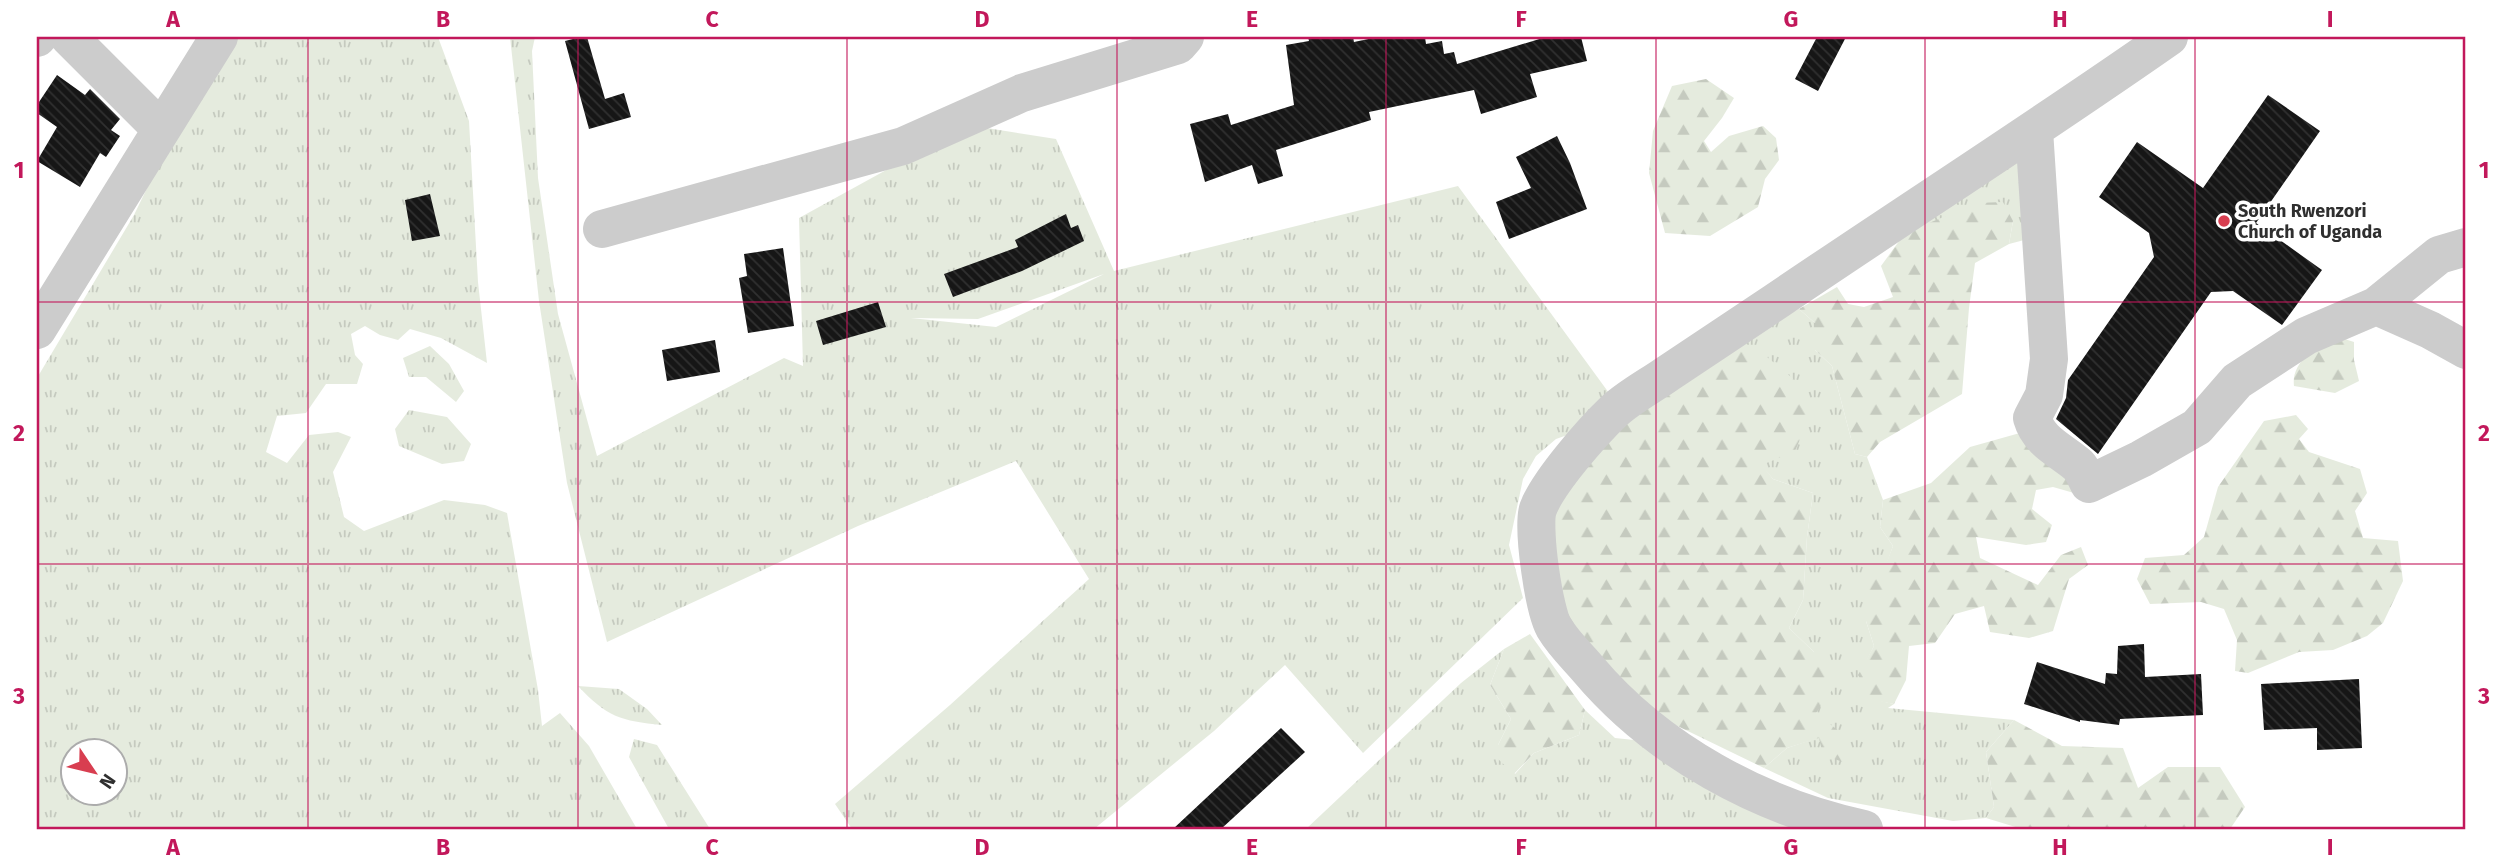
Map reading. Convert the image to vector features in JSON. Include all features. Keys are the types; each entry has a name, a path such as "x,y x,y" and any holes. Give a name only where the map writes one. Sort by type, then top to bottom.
{"street":[{"path":"69,37 160,128"},
{"path":"37,330 160,128 219,37"},
{"path":"1864,829 1843,825 1764,798 1708,768 1635,719 1552,627 1538,559 1538,510 1557,478 1615,410 2169,37"},
{"path":"602,229 904,146 1022,93 1176,40"},
{"path":"2034,130 2049,359 2044,395 2032,418 2035,427 2048,443 2080,467 2089,484 2141,459 2197,427 2237,380 2306,337 2376,306 2439,256 2466,247"},
{"path":"2376,306 2430,330 2466,350"}],"green space":[{"path":"237,37 438,37 469,121 478,282 487,363 441,338 410,329 398,340 380,335 365,326 351,334 355,355 363,364 357,384 326,384 306,413 277,416 266,452 287,463 309,435 338,432 351,437 333,472 344,517 364,531 444,500 485,505 507,513 542,726 560,713 589,746 637,829 37,829 37,378 134,215 164,153"},
{"path":"510,37 535,37 532,51 538,178 558,314 597,456 784,358 803,366 799,218 968,125 1056,139 1114,271 1458,186 1625,415 1556,439 1536,456 1523,479 1509,545 1523,598 1363,753 1285,665 1214,731 1094,829 852,829 835,804 950,705 1089,579 1016,461 858,526 607,642 567,483 539,301","holes":["1104,274 996,327 911,318 978,319"]},
{"path":"1706,79 1734,98 1704,141 1711,152 1729,136 1763,126 1776,138 1779,160 1765,179 1758,207 1710,236 1665,233 1649,173 1653,131 1672,86"},
{"path":"2020,142 2028,239 2009,244 2013,221 1905,233"},
{"path":"2003,202 2013,221 2009,244 1975,263 1962,394 1880,442 1867,457 1855,454 1832,366 1815,350 1815,323 1799,309 1837,287 1848,304 1864,307 1893,297 1881,266 1905,233 1977,203"},
{"path":"1799,309 1815,323 1815,350 1832,366 1855,454 1867,457 1883,500 1880,527 1893,546 1866,621 1874,646 1864,666 1872,699 1894,704 1888,708 2014,720 1986,752 1994,807 1986,818 1953,821 1828,798 1764,768 1787,748 1820,737 1816,713 1814,652 1789,628 1803,600 1813,493 1773,479 1761,465 1733,342"},
{"path":"2332,335 2354,342 2354,360 2359,381 2335,393 2294,386 2296,370 2300,363"},
{"path":"1733,342 1754,346 1797,382 1810,416 1795,451 1762,465 1773,479 1813,493 1803,600 1789,628 1814,652 1833,689 1816,713 1849,739 1843,762 1823,755 1819,738 1787,748 1764,768 1628,702 1553,607 1551,496 1575,464"},
{"path":"430,346 449,364 464,391 456,402 426,377 409,377 403,358"},
{"path":"409,410 447,417 471,444 464,461 442,464 399,446 395,429"},
{"path":"2296,415 2308,429 2299,439 2309,452 2360,469 2367,493 2355,511 2363,538 2398,541 2403,581 2383,623 2367,636 2333,650 2299,652 2248,673 2235,671 2237,640 2224,609 2201,602 2150,604 2137,579 2145,558 2184,555 2204,537 2218,487 2264,421"},
{"path":"2027,431 2081,495 2053,487 2036,490 2032,509 2052,525 2046,542 2026,545 1976,537 1980,558 2038,585 2061,555 2081,547 2088,565 2069,579 2053,631 2029,638 1990,632 1984,606 1955,614 1935,643 1909,646 1906,680 1894,704 1872,700 1858,675 1874,646 1866,621 1861,578 1882,574 1893,546 1880,527 1883,500 1931,483 1970,447"},
{"path":"1530,634 1585,710 1579,735 1534,753 1514,774 1497,758 1498,745 1511,719 1490,685 1504,649"},
{"path":"1504,649 1490,685 1511,719 1498,745 1515,774 1534,753 1579,735 1585,710 1615,738 1634,740 1838,829 1306,829 1461,683"},
{"path":"578,686 619,689 647,709 662,725 615,716 598,705"},
{"path":"2014,720 2062,746 2123,748 2138,788 2168,767 2220,767 2245,807 2230,829 2022,829 1986,818 1994,807 1986,752"},
{"path":"634,739 657,745 710,829 669,829 629,757"}],"building":[{"path":"587,37 605,99 624,93 631,117 589,129 565,41"},
{"path":"1308,37 1353,37 1354,42 1378,37 1425,37 1426,44 1442,41 1444,54 1454,52 1457,64 1546,37 1581,37 1587,61 1530,74 1537,97 1481,114 1474,90 1369,112 1371,120 1276,150 1283,176 1258,184 1252,165 1205,182 1190,124 1228,114 1231,125 1294,105 1286,45 1309,41"},
{"path":"1817,37 1846,37 1818,91 1795,79"},
{"path":"57,75 85,95 90,89 120,119 111,130 120,136 106,157 100,153 80,187 37,161 57,127 37,113 37,105"},
{"path":"2268,95 2320,131 2256,223 2322,270 2282,325 2233,291 2211,292 2098,454 2056,419 2066,398 2068,380 2154,257 2149,233 2099,197 2137,142 2203,188"},
{"path":"1557,136 1587,209 1509,239 1496,202 1531,188 1516,157"},
{"path":"430,194 440,236 412,241 405,200"},
{"path":"1066,214 1071,228 1078,225 1084,241 1022,271 953,297 944,274 1018,247 1015,240"},
{"path":"783,248 794,326 748,333 739,278 747,276 744,254"},
{"path":"878,302 886,327 823,345 816,321"},
{"path":"715,340 720,372 667,381 662,350"},
{"path":"2144,644 2145,677 2201,674 2203,715 2120,719 2119,725 2080,722 2024,704 2037,662 2105,684 2106,673 2117,674 2118,646"},
{"path":"2359,679 2362,748 2317,750 2317,728 2264,730 2261,684"},
{"path":"1281,728 1305,752 1221,829 1173,829"}],"place":[{"name":"South Rwenzori Church of Uganda","path":"2224,221"}]}
